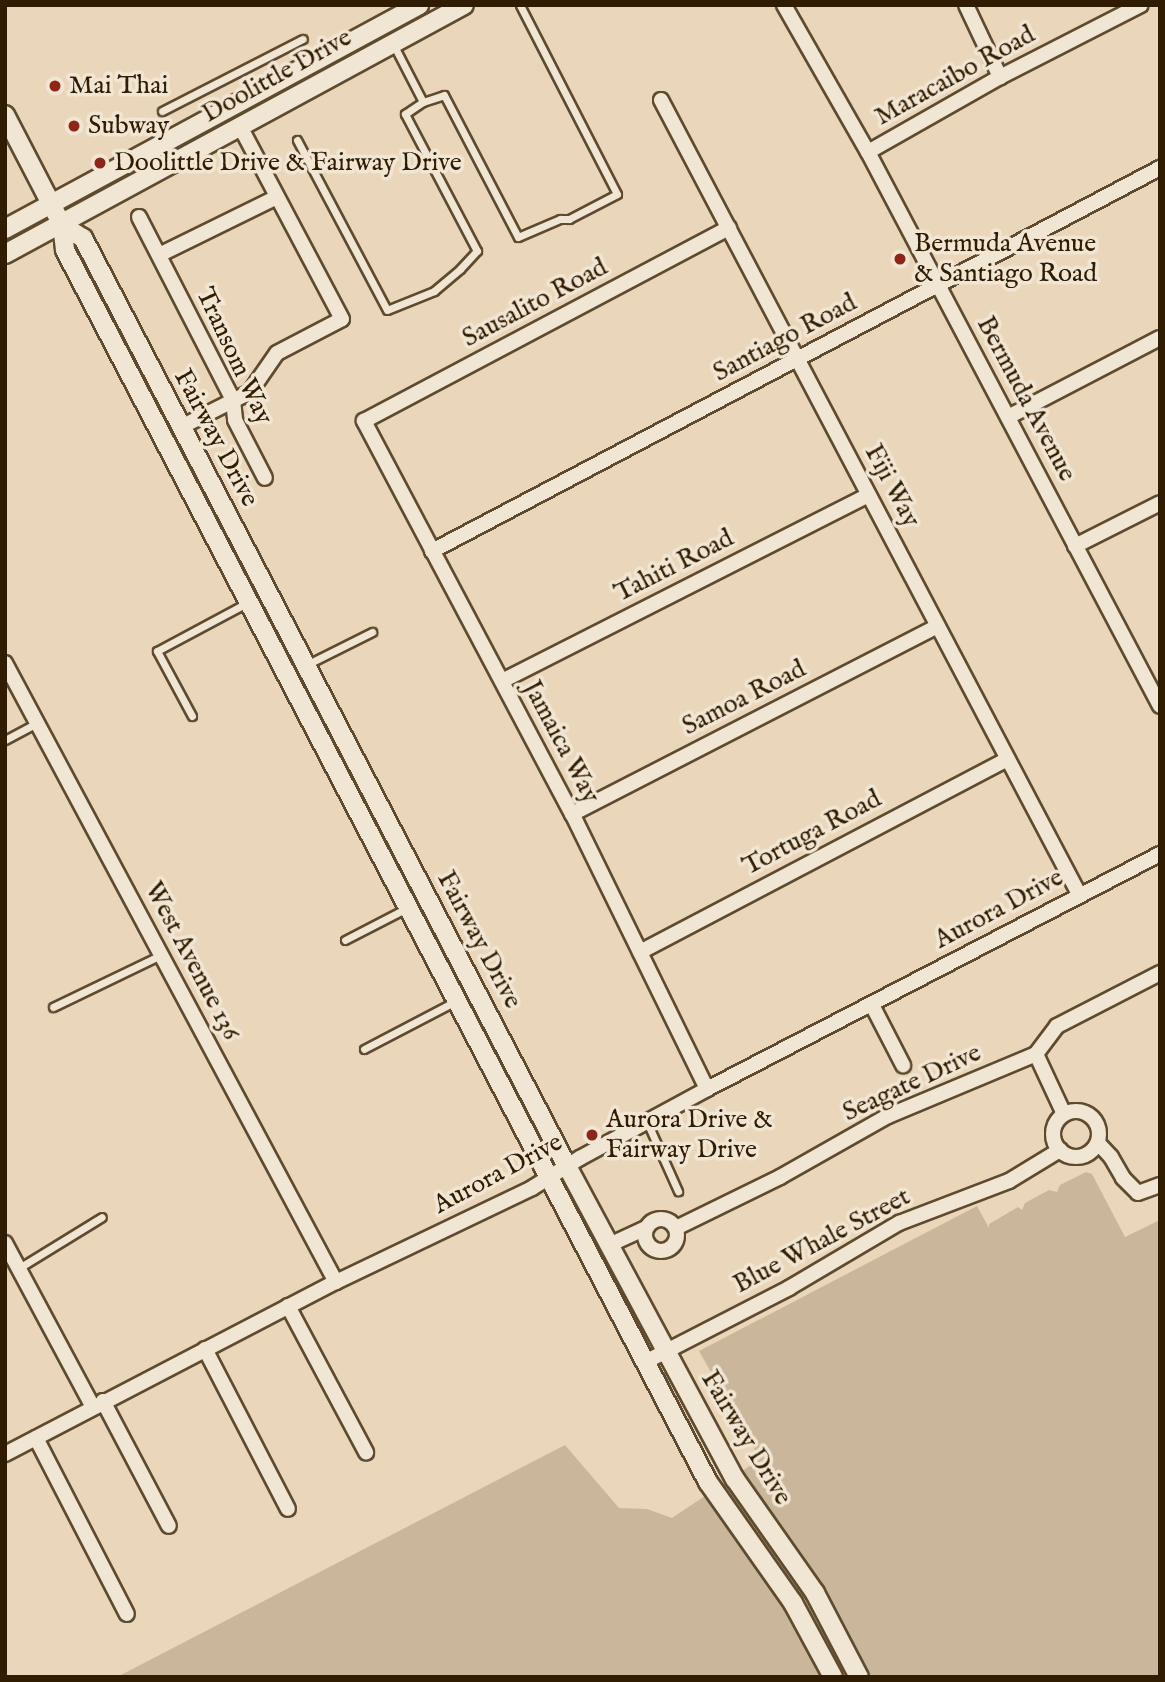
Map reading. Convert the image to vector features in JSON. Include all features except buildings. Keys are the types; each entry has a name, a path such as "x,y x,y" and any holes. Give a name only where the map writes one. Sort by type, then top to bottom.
{"street":[{"name":"Doolittle Drive","path":"5,229 419,5"},
{"name":"Doolittle Drive","path":"5,254 464,5"},
{"name":"Bermuda Avenue","path":"784,5 869,152 1076,546 1155,686 1160,706"},
{"path":"966,5 1000,77"},
{"name":"Maracaibo Road","path":"869,152 1000,77 1141,5"},
{"name":"Fiji Way","path":"661,100 1079,894"},
{"name":"Fairway Drive","path":"5,115 53,204 62,225 65,250 161,437 708,1482 793,1604 833,1677"},
{"path":"161,437 250,392 277,353 342,319 240,126"},
{"name":"Santiago Road","path":"432,551 1160,168"},
{"path":"159,256 277,197"},
{"name":"Transom Way","path":"139,217 233,400 235,420 265,478"},
{"name":"Fairway Drive","path":"62,225 83,238 568,1168 735,1479 815,1593 859,1677"},
{"name":"Sausalito Road","path":"364,421 729,228"},
{"path":"1008,417 1160,338"},
{"name":"Jamaica Way","path":"364,421 572,814 707,1089"},
{"name":"Tahiti Road","path":"502,681 869,495"},
{"path":"1076,546 1160,503"},
{"name":"Samoa Road","path":"572,814 937,626"},
{"name":"West Avenue 136","path":"5,663 336,1282"},
{"name":"Tortuga Road","path":"640,951 1007,759"},
{"path":"384,861 403,852"},
{"name":"Aurora Drive","path":"5,1454 288,1306 568,1168 707,1089 1160,854"},
{"path":"1064,1114 1036,1054 1057,1026 1160,973"},
{"path":"872,1005 903,1065"},
{"name":"Seagate Drive","path":"676,1227 780,1177 888,1116 1036,1054"},
{"path":"1077,1111 1091,1116 1099,1128 1098,1143 1080,1157 1060,1150 1055,1143 1054,1128 1064,1114 1077,1111"},
{"path":"1098,1143 1138,1194 1160,1185"},
{"name":"Blue Whale Street","path":"647,1361 789,1288 899,1223 1009,1181 1060,1150"},
{"name":"Seagate Drive","path":"609,1245 646,1227 654,1220 664,1218 676,1227"},
{"name":"Seagate Drive","path":"646,1227 647,1243 660,1251 675,1244 676,1227"},
{"path":"5,1242 169,1526"},
{"path":"288,1306 366,1452"},
{"path":"205,1349 288,1509"},
{"path":"36,1438 127,1614"}],"lane":[{"path":"297,140 387,310 434,291 477,251 405,114 424,102 444,95 518,237 560,219 569,219 617,194 520,5"},
{"path":"162,111 303,39"},
{"path":"392,43 424,102"},
{"path":"314,60 319,82"},
{"path":"192,716 157,651 248,602"},
{"path":"305,665 372,632"},
{"path":"5,740 37,723"},
{"path":"345,940 408,908"},
{"path":"53,1007 161,955"},
{"path":"364,1049 456,1000"},
{"path":"647,1122 678,1191"},
{"path":"19,1268 102,1217"}],"shaded area":[{"path":"1086,1172 1092,1174 1125,1237 1160,1220 1160,1677 117,1677 565,1445 619,1508 647,1509 672,1518 760,1459 699,1351 977,1206 989,1228 989,1224 1018,1207 1022,1210 1025,1203 1049,1190 1057,1192 1060,1185"}],"place":[{"name":"Mai Thai","path":"55,86"},
{"name":"Subway","path":"74,126"},
{"name":"Doolittle Drive & Fairway Drive","path":"100,163"},
{"name":"Bermuda Avenue & Santiago Road","path":"900,259"},
{"name":"Aurora Drive & Fairway Drive","path":"592,1135"}]}
